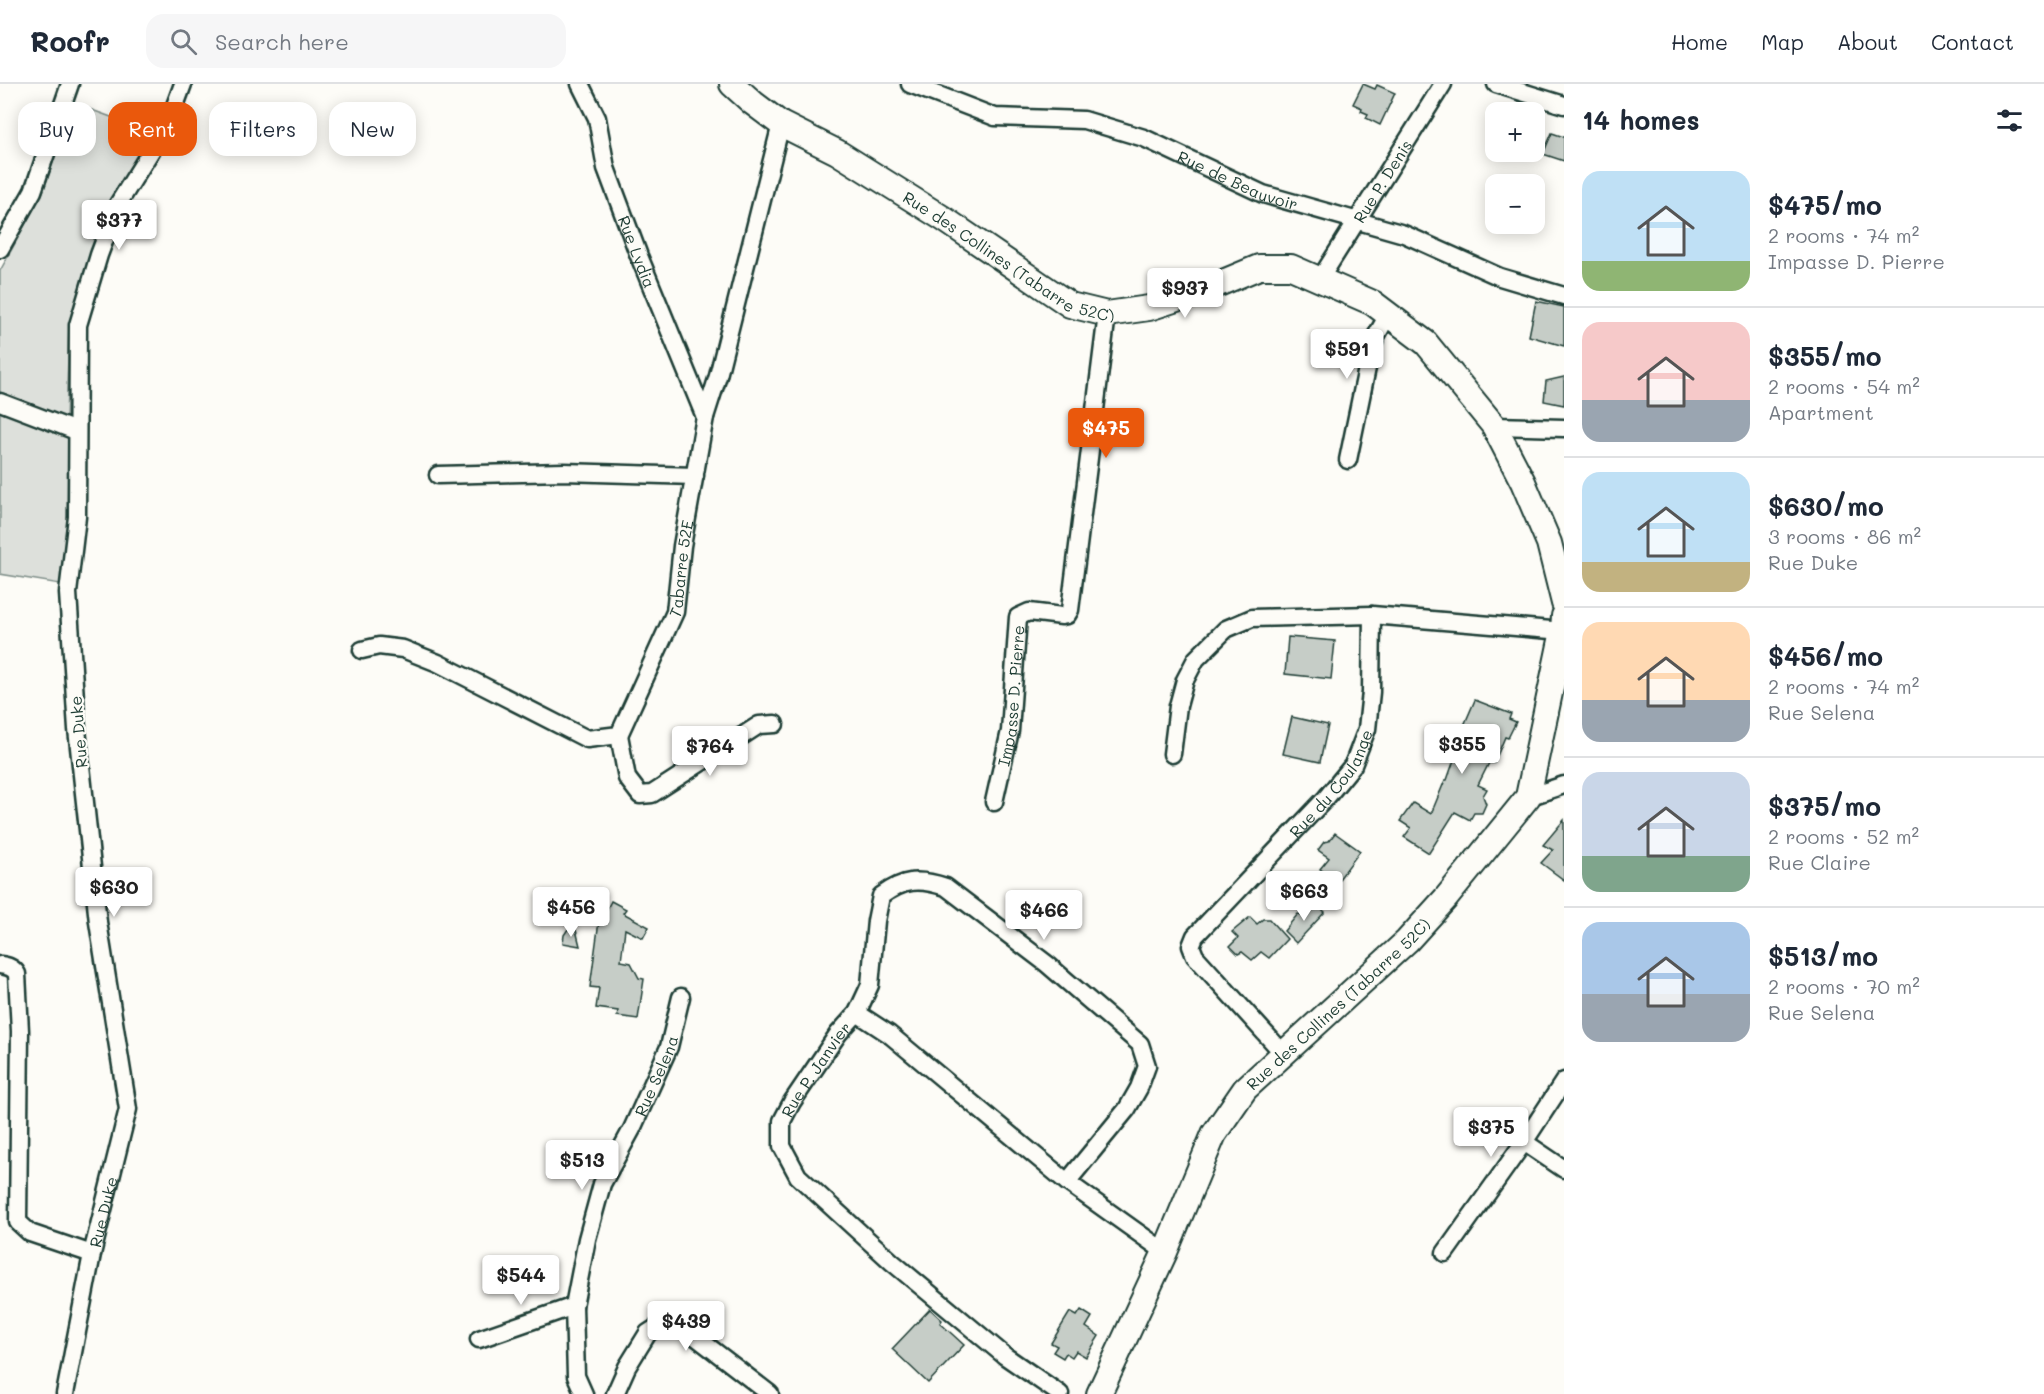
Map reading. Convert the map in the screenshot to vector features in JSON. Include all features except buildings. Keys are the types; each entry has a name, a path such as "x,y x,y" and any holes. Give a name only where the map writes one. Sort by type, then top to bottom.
{"street":[{"path":"0,249 33,190 70,84"},
{"name":"Rue Duke","path":"65,1394 92,1254 128,1109 98,922 77,729 68,593 77,517 78,325 99,255 118,204 169,122 183,84"},
{"name":"Rue Lydia","path":"580,84 597,118 606,168 639,256 705,417"},
{"name":"Rue des Collines (Tabarre 52C)","path":"732,84 781,124 837,152 935,213 1070,305 1107,314 1149,308 1204,290 1260,267 1291,267 1372,303 1426,343 1494,426 1523,482 1549,543 1564,603"},
{"name":"Rue de Beauvoir","path":"910,84 995,117 1084,120 1144,138 1263,194 1404,234 1500,278 1564,296"},
{"name":"Rue P. Denis","path":"1320,279 1443,84"},
{"path":"1496,84 1564,105"},
{"name":"Tabarre 52E","path":"619,735 675,612 682,546 705,417 718,376 781,124"},
{"name":"Impasse D. Pierre","path":"994,802 1010,731 1018,617 1029,612 1062,616 1070,610 1107,314"},
{"path":"1348,460 1375,338 1388,315"},
{"path":"0,402 76,432"},
{"path":"1494,426 1564,428"},
{"path":"438,475 564,472 695,476"},
{"path":"1172,753 1178,706 1185,680 1196,659 1226,629 1252,618 1372,615 1563,631"},
{"name":"Rue du Coulange","path":"1283,1053 1195,956 1191,946 1195,936 1326,798 1353,765 1367,729 1371,692 1372,615"},
{"name":"Rue des Collines (Tabarre 52C)","path":"1099,1394 1165,1252 1214,1134 1245,1089 1366,981 1407,941 1446,898 1528,796 1563,631 1564,616"},
{"path":"363,650 380,646 403,649 438,663 587,739 619,735 627,778 640,795 652,794 759,725 775,724"},
{"path":"1528,796 1564,785"},
{"path":"857,1013 870,985 876,921 881,896 896,885 931,882 946,887 1047,964 1140,1044 1147,1065 1139,1088 1127,1109 1067,1182"},
{"path":"0,965 15,969 17,974 20,1032 18,1221 30,1233 92,1254"},
{"name":"Rue Selena","path":"584,1394 576,1376 574,1306 587,1239 602,1184 632,1129 669,1047 681,997"},
{"name":"Rue P. Janvier","path":"1060,1394 1005,1356 892,1262 798,1176 782,1146 782,1121 792,1102 838,1034 857,1013 889,1034 1067,1182 1165,1252"},
{"path":"1445,1253 1524,1142 1564,1081"},
{"path":"1524,1142 1564,1169"},
{"path":"479,1339 574,1306"},
{"path":"615,1394 627,1367 648,1333 662,1324 682,1327 770,1394"}],"shaded area":[{"path":"96,111 108,116 108,156 136,156 114,201 69,323 66,421 0,393 0,271 43,192 55,156 96,156"},
{"path":"0,410 68,436 67,547 60,584 0,574"}]}
